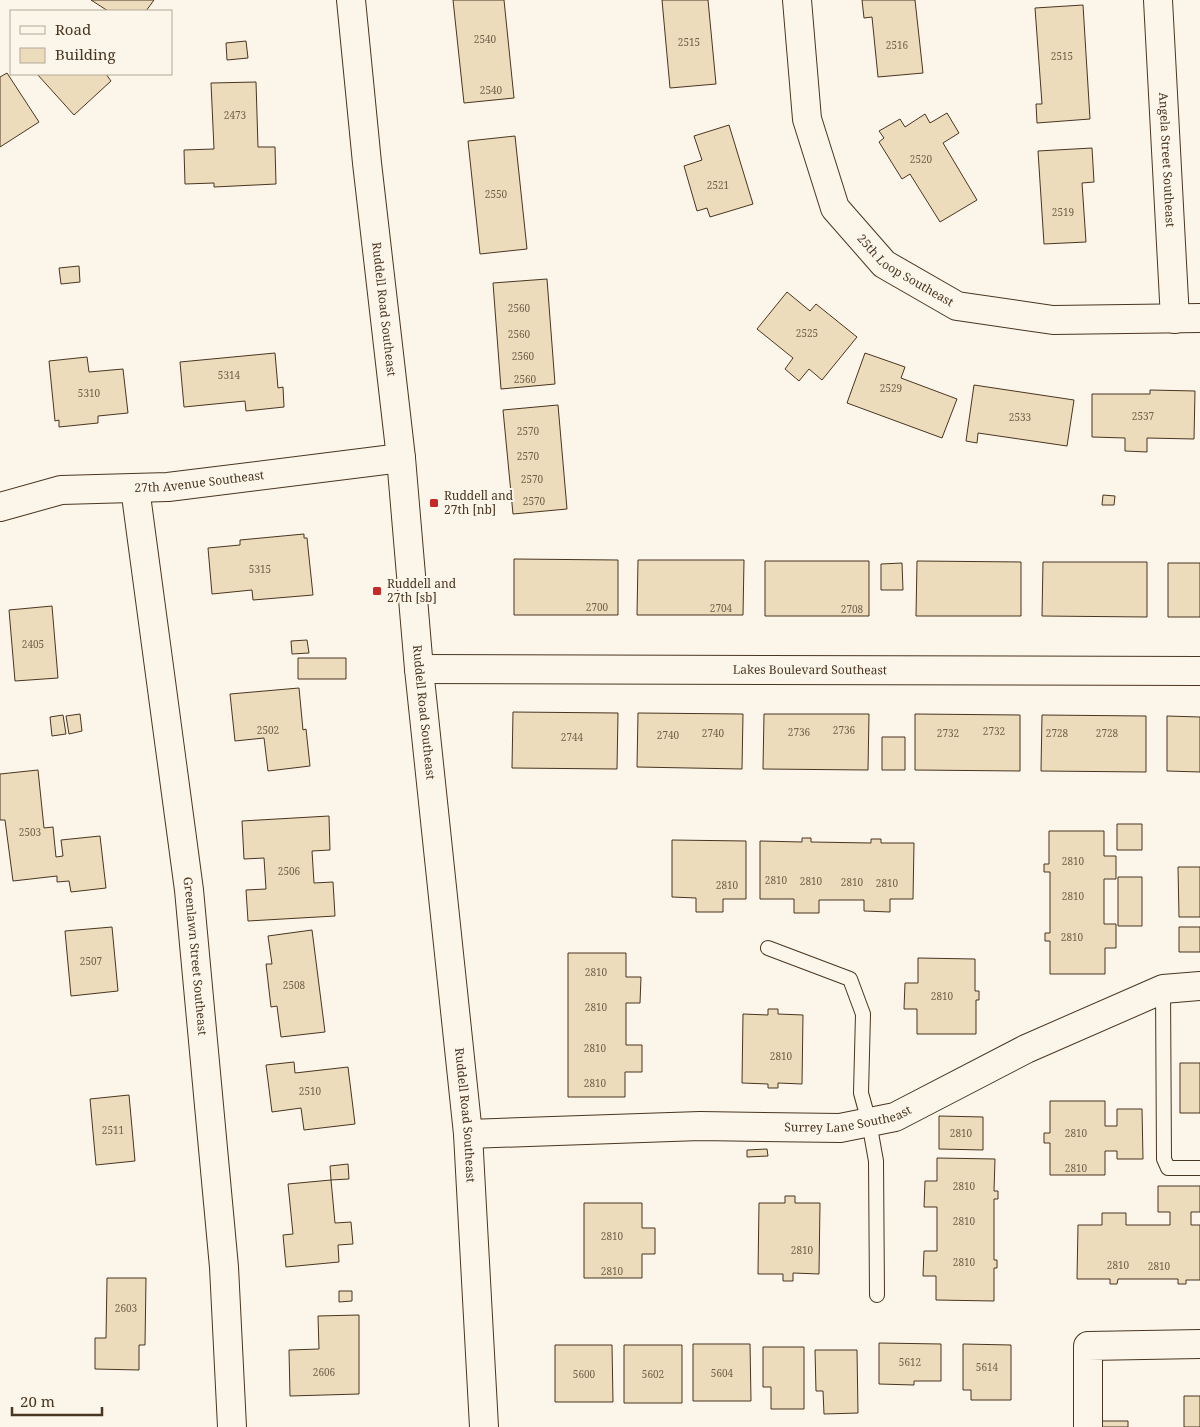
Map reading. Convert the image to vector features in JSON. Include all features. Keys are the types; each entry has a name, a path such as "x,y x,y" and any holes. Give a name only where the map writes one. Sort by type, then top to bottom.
{"street":[{"name":"Ruddell Road Southeast","path":"351,0 400,458 419,669 468,1134 484,1427"},
{"name":"25th Loop Southeast","path":"797,0 806,119 835,208 884,264 957,306 1053,320 1188,319"},
{"name":"Angela Street Southeast","path":"1158,0 1188,319"},
{"name":"27th Avenue Southeast","path":"0,507 61,490 168,487 400,458"},
{"name":"Greenlawn Street Southeast","path":"135,488 189,890 224,1267 232,1427"},
{"name":"Lakes Boulevard Southeast","path":"419,669 1200,671"},
{"name":"Surrey Lane Southeast","path":"468,1134 700,1126 840,1128 870,1122 896,1116 1026,1049 1163,990 1200,986"},
{"path":"1088,1427 1088,1346 1200,1344"}],"lane":[{"path":"768,948 850,980 863,1014 861,1093 870,1122 876,1160 877,1295"},
{"path":"1163,990 1164,1159 1168,1168 1200,1168"}],"building":[{"path":"91,0 154,0 147,10 106,10"},
{"path":"453,0 504,0 514,98 464,103"},
{"path":"662,0 708,0 716,84 670,88"},
{"path":"862,0 915,0 923,73 878,77 872,17 864,18"},
{"path":"1083,5 1090,119 1037,123 1036,104 1042,104 1035,8"},
{"path":"246,41 248,58 227,60 226,43"},
{"path":"7,73 39,122 0,147 0,77"},
{"path":"38,75 107,75 111,81 74,115"},
{"path":"256,82 258,147 275,147 276,184 214,187 214,183 185,184 184,150 214,149 211,83"},
{"path":"947,113 959,133 943,143 977,200 940,222 910,174 902,179 879,142 884,138 879,131 900,119 905,127 925,114 930,123"},
{"path":"729,125 753,204 710,217 707,208 697,211 684,166 702,160 694,136"},
{"path":"515,136 527,249 480,254 468,141"},
{"path":"1092,148 1094,182 1082,183 1086,242 1044,244 1038,151"},
{"path":"79,266 80,282 61,284 59,268"},
{"path":"547,279 555,384 501,389 493,283"},
{"path":"787,292 810,311 816,304 857,337 822,380 809,369 799,381 785,369 793,358 757,329"},
{"path":"275,353 278,388 283,387 284,407 246,411 245,401 184,407 180,362"},
{"path":"865,353 905,367 901,378 957,399 942,438 847,403"},
{"path":"87,357 89,372 123,369 128,413 98,416 98,423 59,427 59,420 55,421 49,361"},
{"path":"974,385 1074,400 1067,446 978,433 977,443 966,441"},
{"path":"1150,390 1195,391 1194,439 1147,438 1147,452 1125,451 1125,438 1092,437 1092,394 1150,394"},
{"path":"558,405 567,509 513,514 503,410"},
{"path":"1103,495 1115,496 1114,505 1102,505"},
{"path":"304,534 304,538 307,538 313,595 253,600 252,590 212,594 208,548 240,545 240,540"},
{"path":"514,559 618,560 618,615 514,615"},
{"path":"638,560 744,560 743,615 637,615"},
{"path":"765,561 869,561 869,616 765,616"},
{"path":"917,561 1021,562 1021,616 916,616"},
{"path":"1043,562 1147,562 1147,617 1042,616"},
{"path":"902,563 903,590 881,590 881,564"},
{"path":"1168,563 1200,563 1200,617 1168,617"},
{"path":"52,606 58,678 15,681 9,610"},
{"path":"307,640 309,653 292,654 291,641"},
{"path":"298,658 346,658 346,679 298,679"},
{"path":"299,688 303,730 306,729 310,766 268,771 264,738 235,741 230,694"},
{"path":"513,712 618,713 617,769 512,768"},
{"path":"638,713 743,714 742,769 637,767"},
{"path":"80,714 82,731 69,734 66,716"},
{"path":"764,714 869,714 868,770 763,769"},
{"path":"915,714 1020,715 1020,771 915,770"},
{"path":"63,715 66,734 52,736 50,717"},
{"path":"1042,715 1146,716 1146,772 1041,771"},
{"path":"1167,716 1200,717 1200,772 1167,771"},
{"path":"882,737 905,737 905,770 882,770"},
{"path":"38,770 44,828 53,827 56,857 63,856 61,840 100,836 106,888 71,892 69,881 57,882 57,876 13,881 5,820 0,820 0,774"},
{"path":"329,816 330,850 312,851 314,883 333,882 335,916 248,921 246,890 266,889 264,858 244,859 242,821"},
{"path":"1117,824 1142,824 1142,850 1117,850"},
{"path":"1049,831 1104,831 1104,856 1116,856 1116,879 1104,879 1104,924 1116,924 1116,948 1105,948 1105,974 1050,974 1050,941 1045,941 1045,933 1050,933 1050,872 1044,872 1044,864 1049,864"},
{"path":"802,838 811,838 811,842 871,843 871,839 881,839 881,843 914,843 913,899 890,899 890,912 864,911 864,900 819,900 819,913 794,913 794,899 760,899 760,841 802,842"},
{"path":"672,840 746,841 746,899 723,899 723,912 696,912 696,898 672,897"},
{"path":"1178,867 1200,867 1200,917 1179,917"},
{"path":"1118,877 1142,877 1142,926 1118,926"},
{"path":"112,927 118,991 71,996 65,931"},
{"path":"1179,927 1200,927 1200,952 1179,952"},
{"path":"312,930 325,1032 281,1037 277,1006 271,1007 266,964 272,964 268,936"},
{"path":"568,953 626,953 626,977 641,977 640,1003 626,1003 626,1045 642,1045 642,1072 625,1072 625,1097 568,1097"},
{"path":"918,958 975,959 975,991 979,991 979,1000 976,1000 976,1034 917,1034 917,1009 904,1009 905,983 918,983"},
{"path":"768,1009 778,1009 778,1014 803,1015 802,1084 778,1083 778,1088 768,1088 768,1084 742,1083 743,1014 768,1015"},
{"path":"294,1062 295,1073 348,1067 355,1124 304,1130 301,1108 272,1112 266,1065"},
{"path":"1180,1063 1200,1063 1200,1113 1180,1113"},
{"path":"129,1095 135,1161 96,1165 90,1099"},
{"path":"1050,1101 1105,1101 1105,1126 1117,1126 1117,1109 1142,1109 1143,1159 1117,1159 1117,1151 1105,1151 1105,1175 1050,1175 1050,1143 1044,1143 1044,1133 1050,1133"},
{"path":"939,1116 983,1117 983,1150 939,1149"},
{"path":"767,1149 768,1156 747,1157 747,1150"},
{"path":"937,1158 995,1159 994,1191 998,1191 998,1199 994,1199 994,1260 997,1260 997,1268 994,1268 994,1301 936,1300 936,1276 923,1276 924,1251 937,1251 937,1207 924,1207 925,1181 937,1181"},
{"path":"348,1164 349,1179 331,1180 330,1166"},
{"path":"331,1180 335,1223 351,1222 353,1244 338,1245 339,1262 286,1267 283,1235 293,1234 288,1184"},
{"path":"1158,1186 1200,1186 1200,1212 1191,1212 1191,1225 1200,1225 1200,1280 1186,1280 1186,1284 1178,1284 1178,1279 1118,1279 1117,1284 1110,1284 1110,1279 1077,1279 1078,1225 1102,1225 1102,1213 1126,1213 1126,1225 1170,1225 1170,1212 1158,1212"},
{"path":"785,1196 795,1196 795,1203 820,1203 819,1274 793,1273 793,1281 783,1281 783,1274 758,1274 759,1203 785,1203"},
{"path":"584,1203 642,1203 642,1228 655,1228 655,1254 642,1254 642,1278 584,1278"},
{"path":"107,1278 146,1278 145,1345 139,1345 139,1370 95,1369 95,1338 106,1338"},
{"path":"339,1291 352,1291 352,1301 339,1302"},
{"path":"359,1315 359,1394 290,1396 289,1350 319,1349 318,1316"},
{"path":"879,1343 941,1344 941,1381 914,1381 914,1385 879,1384"},
{"path":"693,1344 750,1344 751,1401 693,1401"},
{"path":"963,1344 1011,1345 1011,1400 971,1400 971,1390 963,1390"},
{"path":"555,1345 612,1345 613,1402 555,1402"},
{"path":"624,1345 682,1345 682,1403 624,1403"},
{"path":"763,1347 804,1347 804,1409 771,1409 771,1387 763,1387"},
{"path":"815,1350 857,1350 858,1413 824,1414 823,1391 816,1391"},
{"path":"1184,1396 1200,1396 1200,1427 1184,1427"},
{"path":"1100,1421 1128,1421 1128,1427 1100,1427"}],"place":[{"name":"Ruddell and 27th [nb]","path":"434,503"},
{"name":"Ruddell and 27th [sb]","path":"377,591"}]}
